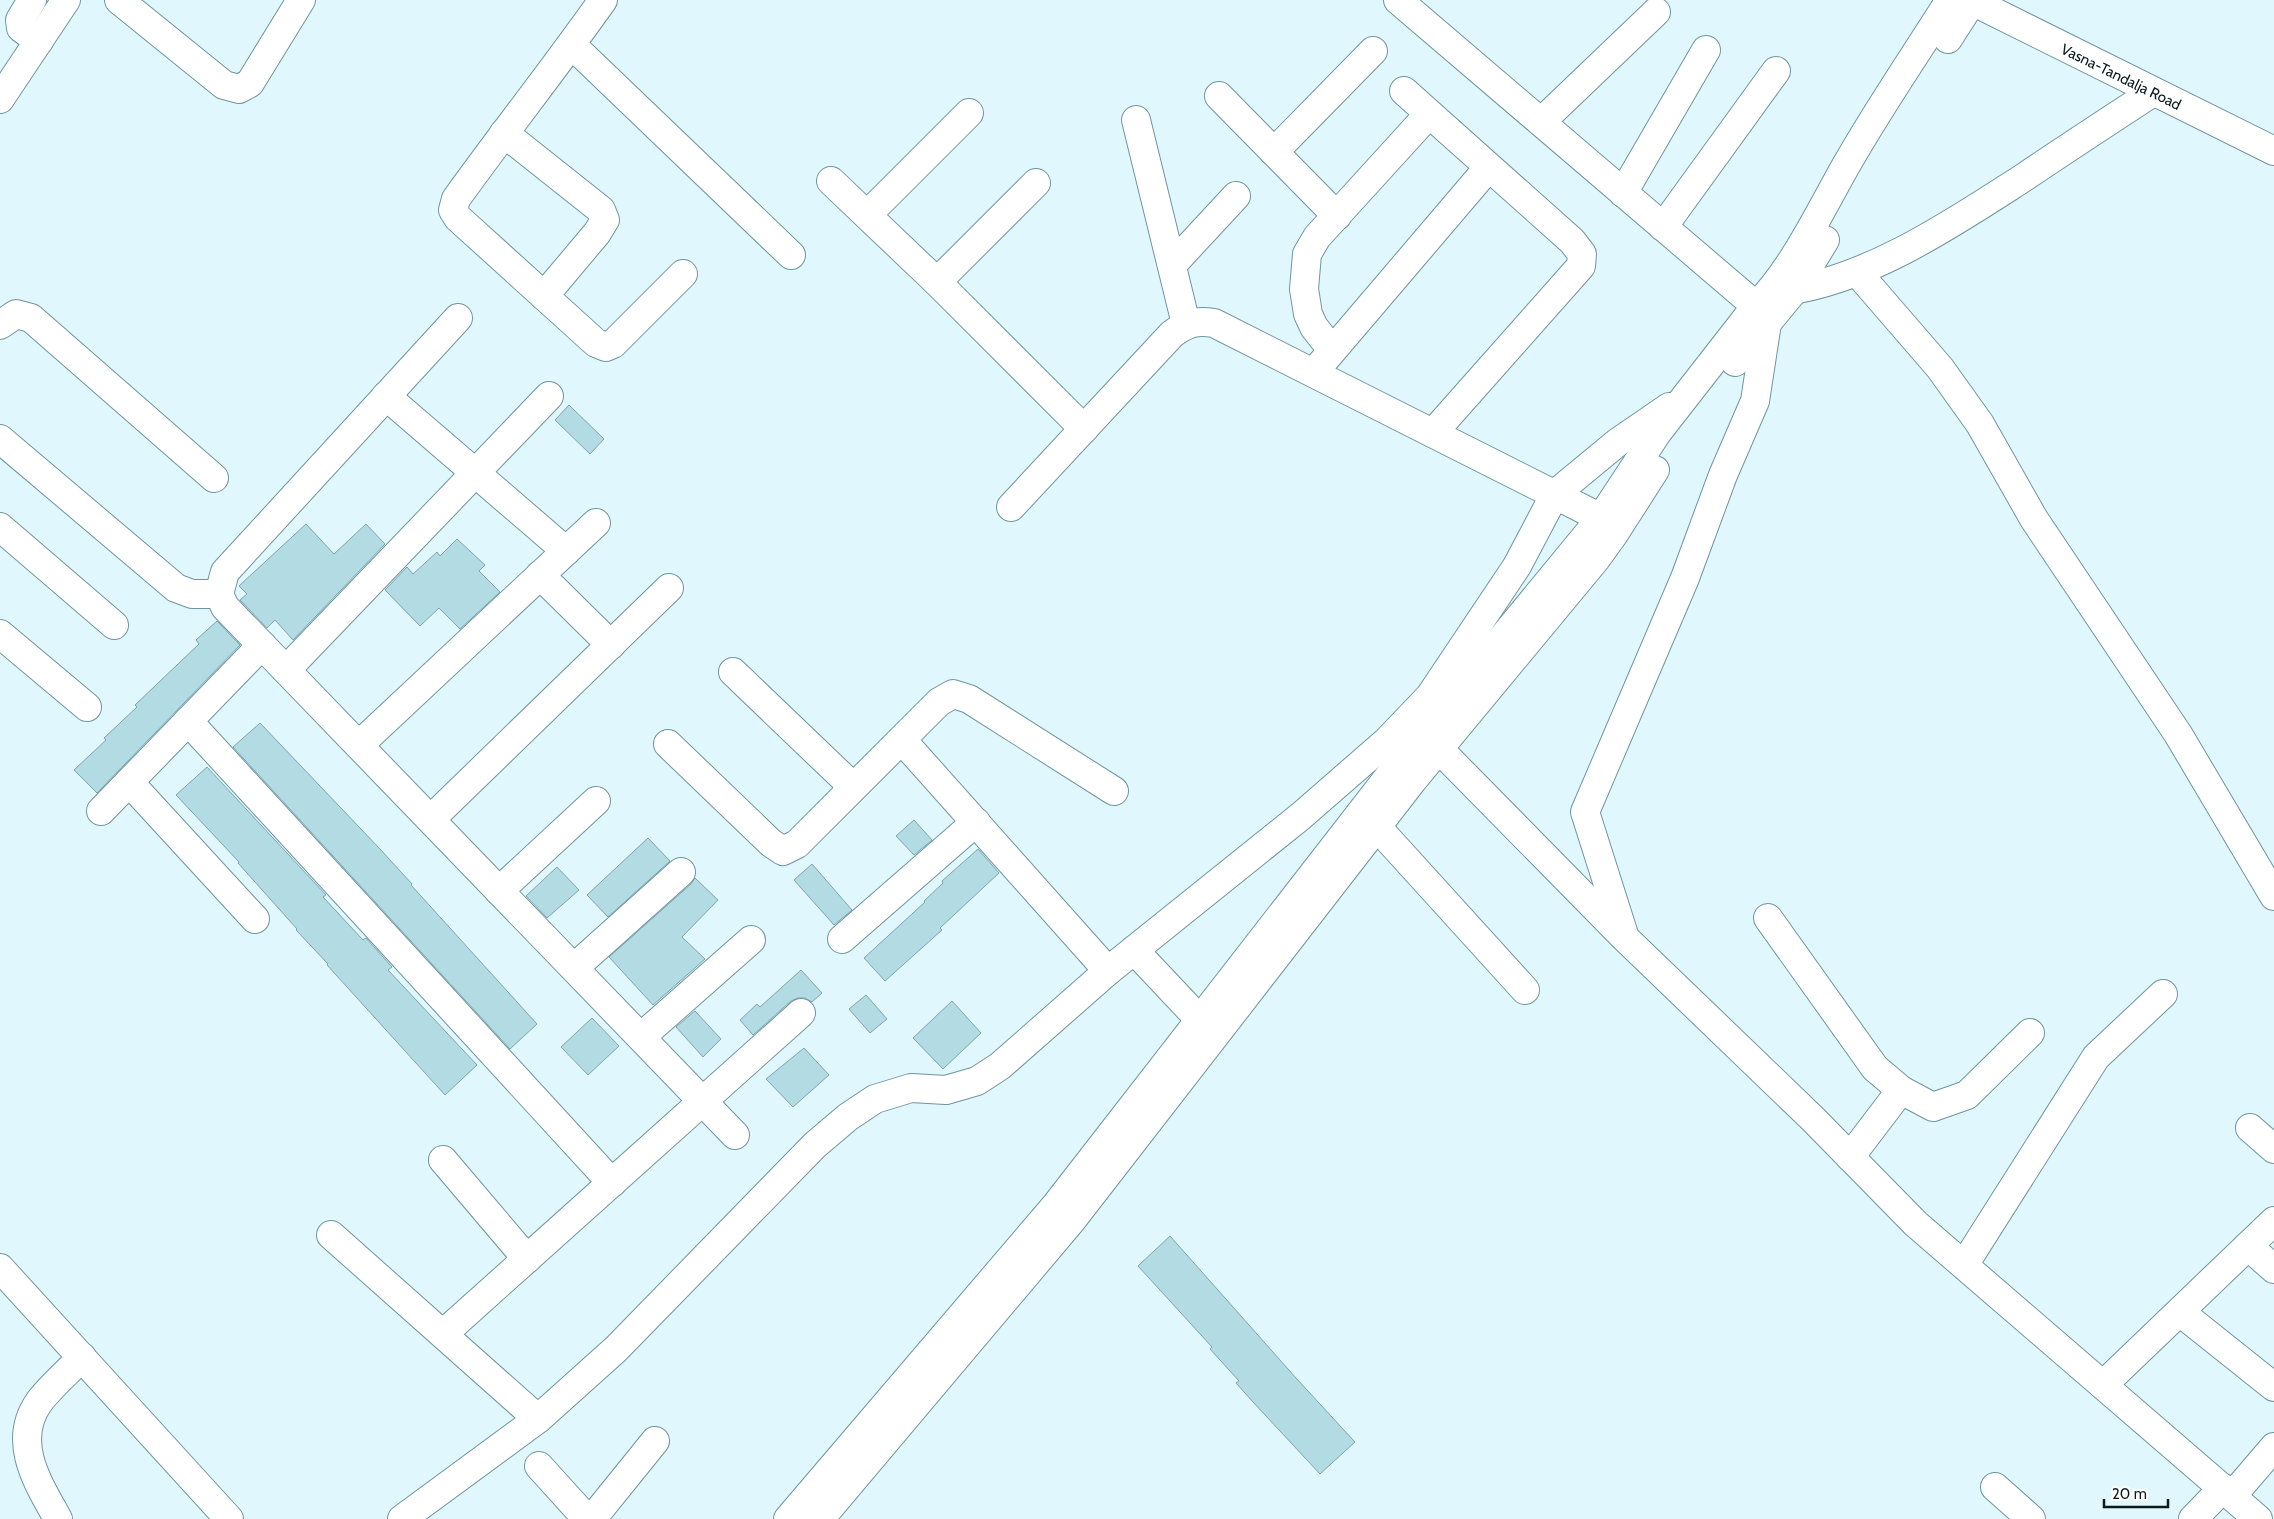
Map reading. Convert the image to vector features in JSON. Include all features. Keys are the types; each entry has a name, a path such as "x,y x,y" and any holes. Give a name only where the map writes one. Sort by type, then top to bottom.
{"street":[{"path":"32,0 20,20 21,28 39,41"},
{"path":"5,83 39,41 66,0"},
{"path":"119,0 224,85 239,89 250,83 301,0"},
{"path":"603,0 572,45 456,199 453,210 458,218 596,343 606,347 613,344 683,274"},
{"path":"820,1519 1072,1220 1439,749 1596,559 1671,444 1714,387 1864,170 1966,0"},
{"name":"Vasna-Tandalja Road","path":"1966,0 2274,151"},
{"path":"1400,1 1663,227 1772,303"},
{"path":"1541,122 1656,12"},
{"path":"572,45 792,255"},
{"path":"1623,192 1706,50"},
{"path":"1274,152 1373,51"},
{"path":"1663,227 1776,71"},
{"path":"1404,91 1572,241 1582,254 1582,266 1433,433"},
{"path":"788,1519 1056,1204 1397,766 1601,518 1657,433 1688,393 1772,303 1857,272 1976,208 2153,92"},
{"path":"1219,96 1337,216"},
{"path":"867,215 969,113"},
{"path":"1332,350 1314,327 1308,314 1304,289 1308,254 1317,237 1429,114"},
{"path":"1136,120 1186,324"},
{"path":"504,133 601,210 605,220 597,233 544,296"},
{"path":"1314,373 1488,168"},
{"path":"831,180 937,282 1084,429"},
{"path":"937,282 1036,183"},
{"path":"1172,265 1236,196"},
{"path":"1857,272 1940,368 1980,424 2034,519 2178,734 2274,896"},
{"path":"1625,938 1585,812 1685,578 1723,475 1755,401 1772,303"},
{"path":"0,325 16,314 31,318 214,478"},
{"path":"458,318 225,572 219,594 225,607 575,967 735,1135"},
{"path":"1011,507 1172,334 1186,324 1199,321 1214,323 1601,518"},
{"path":"402,1519 538,1419 616,1349 814,1146 848,1117 875,1099 911,1088 946,1090 977,1081 1000,1066 1108,971 1301,816 1387,741 1430,696 1517,566 1555,494 1618,442 1688,393"},
{"path":"386,396 566,551"},
{"path":"286,670 550,396"},
{"path":"0,440 176,588 192,594 219,594"},
{"path":"359,745 596,523"},
{"path":"0,527 114,625"},
{"path":"540,575 611,645"},
{"path":"431,819 669,588"},
{"path":"0,634 87,707"},
{"path":"101,811 262,645"},
{"path":"733,672 852,786"},
{"path":"668,744 771,843 783,851 797,844 852,786 902,740 939,702 954,694 969,699 1114,791"},
{"path":"188,721 612,1182"},
{"path":"902,740 1108,971"},
{"path":"1439,749 1625,938 1813,1119 1916,1224 2258,1519"},
{"path":"129,782 255,919"},
{"path":"499,890 596,801"},
{"path":"842,939 976,822"},
{"path":"1377,828 1525,990"},
{"path":"575,967 681,872"},
{"path":"1768,918 1876,1068 1901,1090 1933,1107 1967,1094 2030,1033"},
{"path":"641,1037 751,940"},
{"path":"1134,950 1200,1020"},
{"path":"1964,1265 2096,1057 2164,994"},
{"path":"443,1334 801,1013"},
{"path":"1850,1157 1901,1090"},
{"path":"2250,1128 2274,1149"},
{"path":"443,1160 527,1260"},
{"path":"2103,1385 2274,1220"},
{"path":"331,1235 538,1419"},
{"path":"2248,1246 2274,1269"},
{"path":"0,1268 229,1519"},
{"path":"2180,1312 2274,1387"},
{"path":"58,1519 37,1481 27,1452 28,1428 39,1403 82,1358"},
{"path":"592,1519 655,1441"},
{"path":"2193,1519 2228,1492 2274,1447"},
{"path":"539,1466 587,1519"},
{"path":"1996,1487 2031,1519"}],"building":[{"path":"569,405 604,439 590,454 555,420"},
{"path":"306,524 334,554 366,524 385,544 293,640 275,620 267,628 240,600 247,594 239,586"},
{"path":"457,539 485,565 479,571 500,592 460,629 439,608 420,626 385,590 407,567 413,574 437,552 440,556"},
{"path":"217,621 240,645 97,793 74,770 137,707 135,705 199,644 196,640"},
{"path":"260,723 380,849 537,1024 510,1049 233,747"},
{"path":"207,767 326,895 323,897 363,940 366,938 392,967 388,970 477,1065 445,1095 296,930 239,862 176,795"},
{"path":"914,820 932,840 914,855 896,836"},
{"path":"648,838 670,861 608,917 587,895"},
{"path":"978,849 999,873 940,928 942,930 885,981 864,958 925,902 943,883 942,881"},
{"path":"812,864 852,910 834,925 794,880"},
{"path":"557,867 579,890 547,918 526,896"},
{"path":"695,878 718,900 682,937 705,959 653,1005 609,957 691,884"},
{"path":"801,970 822,993 812,1002 805,998 791,1001 753,1035 740,1020 757,1004 760,1007"},
{"path":"866,995 887,1019 870,1033 849,1009"},
{"path":"952,1001 981,1033 943,1069 913,1038"},
{"path":"695,1011 721,1039 703,1057 676,1027"},
{"path":"592,1018 619,1046 588,1075 561,1047"},
{"path":"804,1048 829,1075 793,1107 766,1079"},
{"path":"1170,1236 1355,1442 1320,1474 1236,1383 1239,1381 1210,1349 1212,1347 1138,1266"}]}
